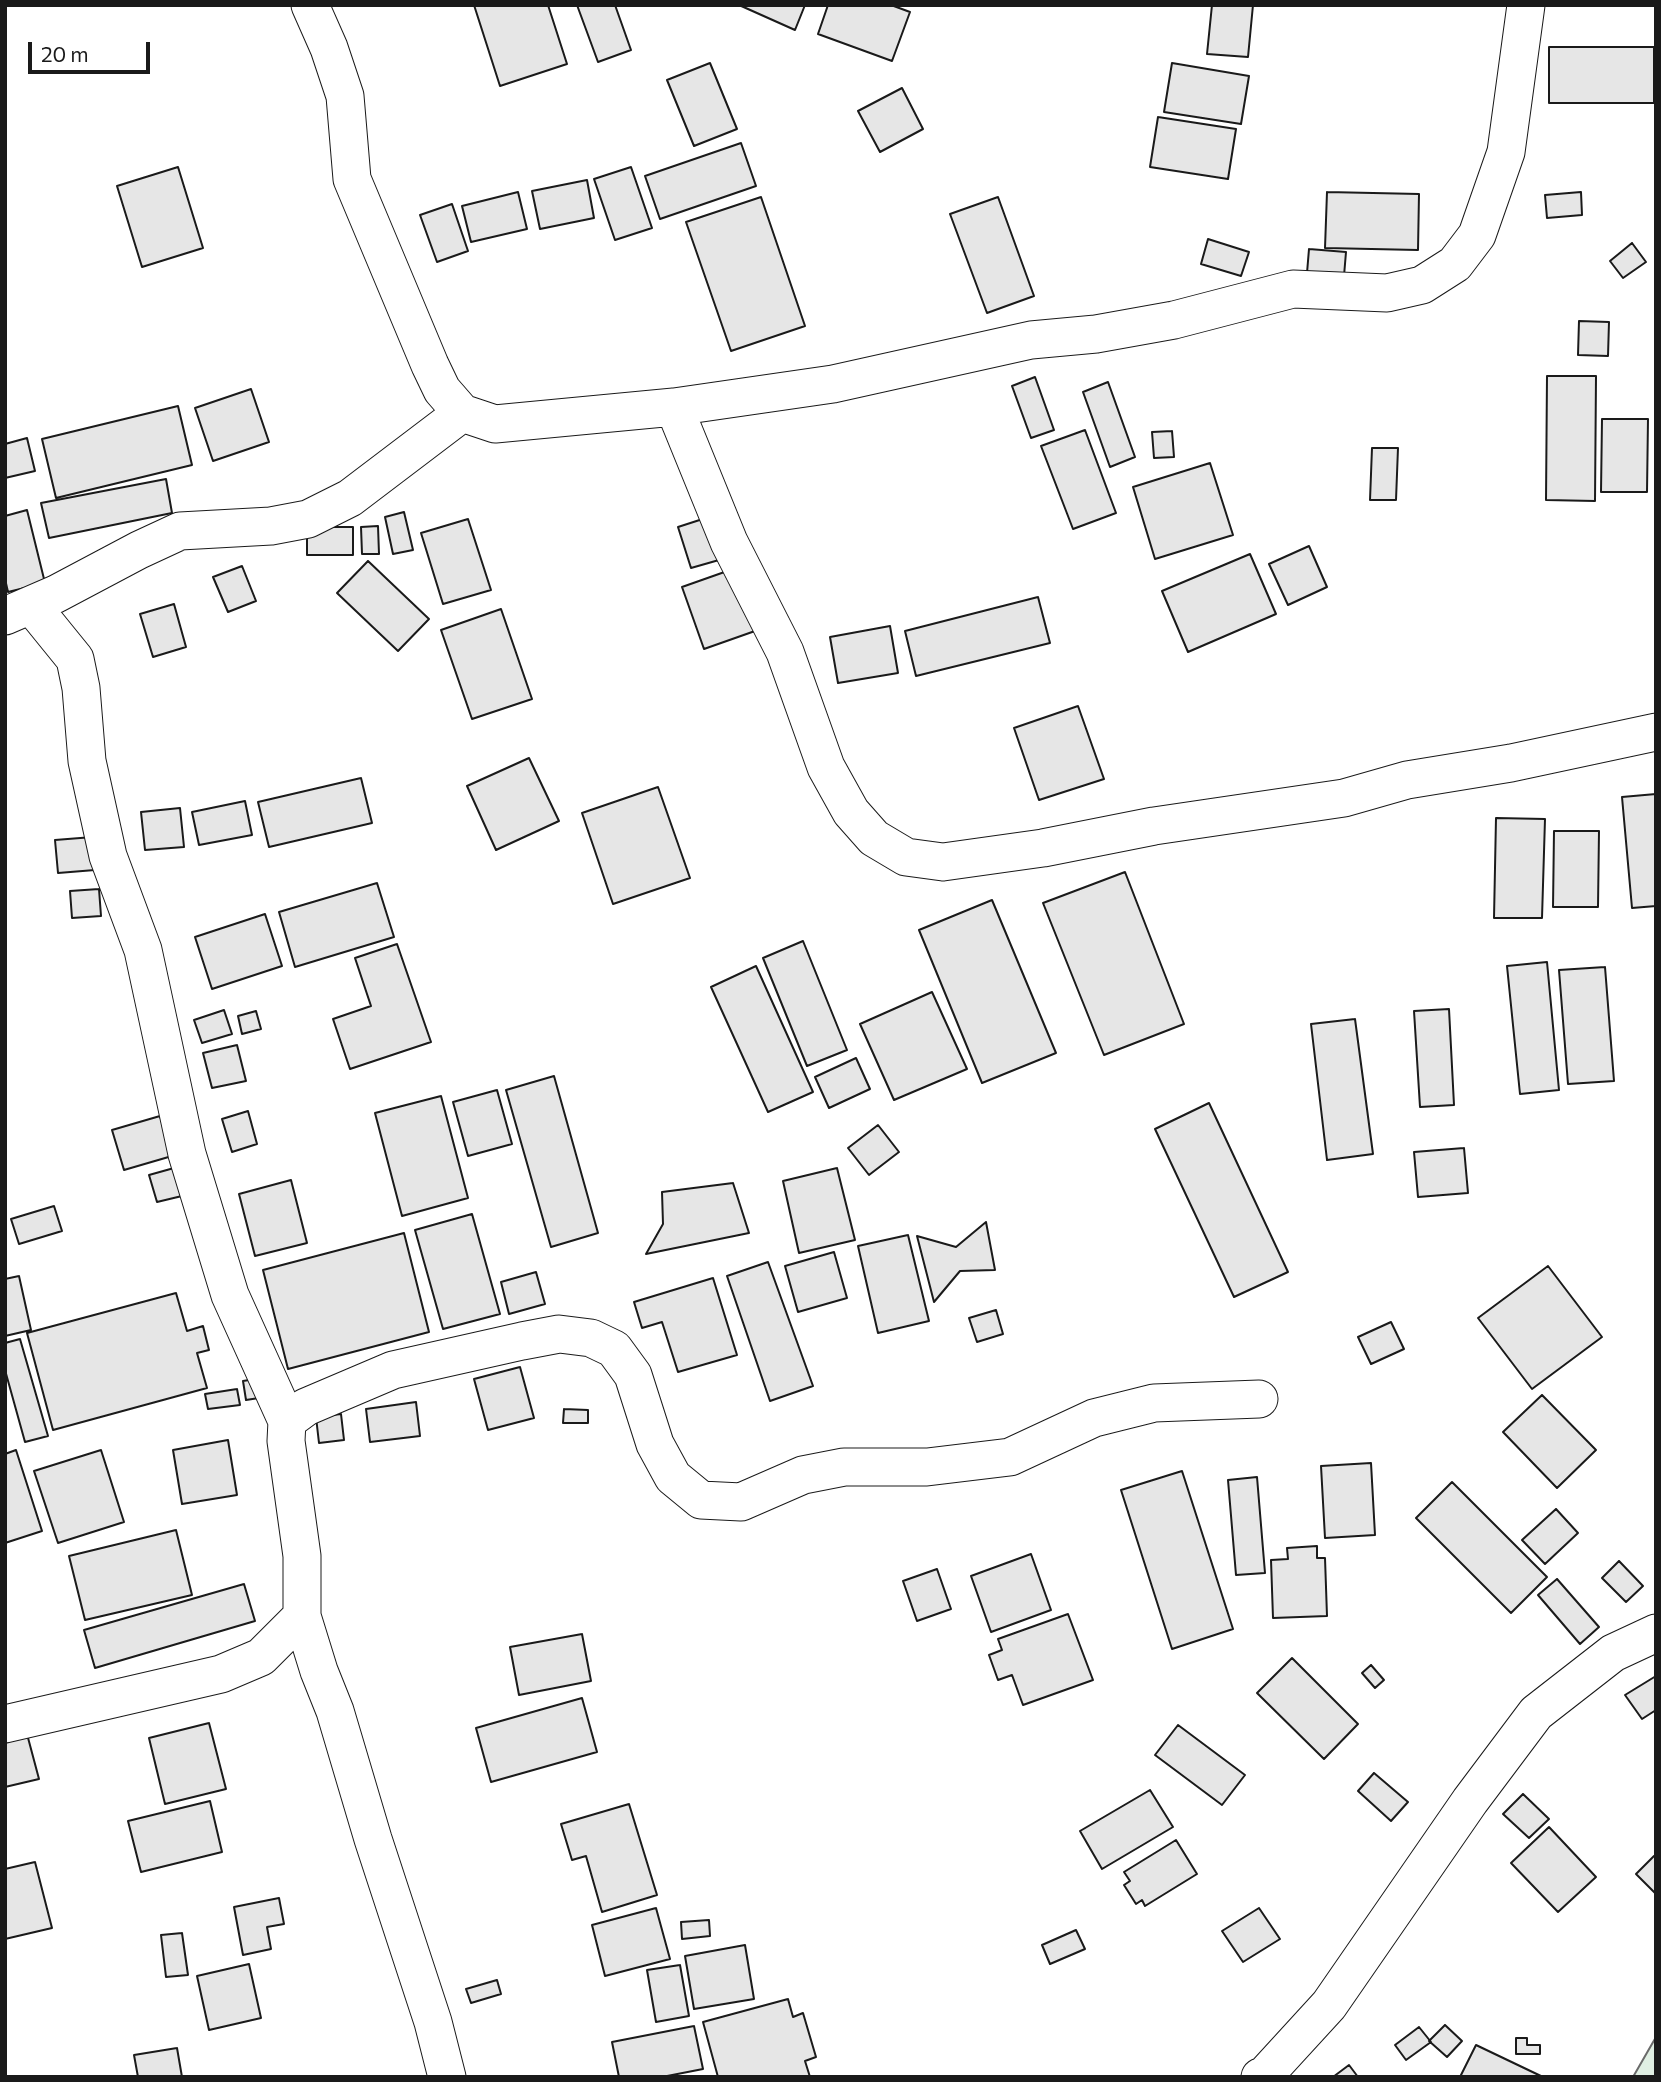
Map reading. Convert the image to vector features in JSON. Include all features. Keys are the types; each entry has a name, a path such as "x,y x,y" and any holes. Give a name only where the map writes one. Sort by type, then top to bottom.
{"street":[{"path":"310,5 329,48 345,96 352,179 430,365 442,390 462,413 495,424 674,407 833,384 1031,340 1096,334 1174,320 1293,289 1387,293 1422,285 1455,264 1477,235 1506,152 1526,5"},
{"path":"674,407 729,542 785,652 826,767 851,812 874,838 906,857 943,862 1043,848 1154,826 1344,798 1407,780 1511,763 1656,732"},
{"path":"447,2077 433,2022 373,1839 335,1711 302,1616 302,1556 286,1441 287,1421 230,1295 187,1154 143,950 107,856 87,761 81,688 75,659 19,611 180,531 271,526 309,519 350,498 462,413"},
{"path":"287,1421 306,1407 393,1370 559,1334 591,1338 614,1349 633,1375 655,1444 673,1477 701,1500 741,1502 803,1475 844,1467 927,1467 1010,1457 1094,1418 1154,1403 1259,1399"},
{"path":"5,1724 222,1674 261,1657 302,1616"},
{"path":"1260,2077 1264,2076 1329,2005 1470,1801 1536,1713 1613,1653 1656,1633"}],"green space":[{"path":"1656,2037 1656,2077 1633,2077"}],"building":[{"path":"474,5 548,5 567,64 500,86"},
{"path":"577,5 615,5 631,50 598,62"},
{"path":"739,5 805,5 795,30"},
{"path":"828,5 891,5 910,12 892,61 818,34"},
{"path":"1212,5 1253,5 1248,57 1207,54"},
{"path":"1549,47 1654,47 1654,103 1549,103"},
{"path":"710,63 737,129 694,146 667,80"},
{"path":"1172,63 1249,76 1241,124 1164,112"},
{"path":"902,88 923,129 880,152 858,111"},
{"path":"1158,117 1236,129 1228,179 1150,167"},
{"path":"741,143 756,186 660,219 645,176"},
{"path":"178,167 203,248 142,267 117,186"},
{"path":"631,167 652,228 615,240 594,179"},
{"path":"587,180 594,218 540,229 532,191"},
{"path":"518,192 527,229 471,242 462,206"},
{"path":"1327,192 1419,194 1418,250 1325,248"},
{"path":"1581,192 1582,215 1547,218 1545,195"},
{"path":"761,197 805,326 731,351 686,222"},
{"path":"998,197 1034,296 987,313 950,214"},
{"path":"452,204 468,251 437,262 420,215"},
{"path":"1208,239 1249,252 1241,276 1201,264"},
{"path":"1632,243 1646,262 1623,278 1610,261"},
{"path":"1309,249 1346,252 1344,276 1307,273"},
{"path":"1579,321 1609,322 1608,356 1578,355"},
{"path":"1547,376 1596,376 1595,501 1546,500"},
{"path":"1035,377 1054,430 1031,438 1012,386"},
{"path":"1108,382 1135,457 1110,467 1083,392"},
{"path":"251,389 269,442 213,461 195,408"},
{"path":"178,406 192,465 56,498 42,439"},
{"path":"1602,419 1648,419 1647,492 1601,492"},
{"path":"1085,430 1116,513 1073,529 1041,446"},
{"path":"1172,431 1174,457 1154,458 1152,432"},
{"path":"27,438 35,471 5,478 5,444"},
{"path":"1372,448 1398,448 1396,500 1370,500"},
{"path":"1210,463 1233,535 1155,559 1133,487"},
{"path":"166,479 172,513 49,538 41,503"},
{"path":"27,510 45,583 8,592 5,579 5,516"},
{"path":"404,512 413,550 393,554 385,517"},
{"path":"712,516 726,558 691,568 678,527"},
{"path":"468,519 491,590 443,604 421,533"},
{"path":"378,526 379,554 362,554 361,527"},
{"path":"307,527 353,527 353,555 307,555"},
{"path":"1309,546 1327,587 1288,605 1269,564"},
{"path":"1250,554 1276,614 1188,652 1162,591"},
{"path":"368,561 429,619 398,651 337,593"},
{"path":"242,566 256,601 228,612 213,577"},
{"path":"733,569 755,631 704,649 682,587"},
{"path":"1038,597 1050,643 916,676 905,631"},
{"path":"174,604 186,647 153,657 140,614"},
{"path":"501,609 532,699 472,719 441,630"},
{"path":"890,626 898,673 838,683 830,637"},
{"path":"1078,706 1104,779 1039,800 1014,728"},
{"path":"529,758 559,821 496,850 467,786"},
{"path":"361,778 372,823 269,847 258,802"},
{"path":"658,787 690,878 613,904 582,813"},
{"path":"1656,794 1656,906 1632,908 1622,797"},
{"path":"245,801 252,835 199,845 192,812"},
{"path":"180,808 184,847 145,850 141,812"},
{"path":"1496,818 1545,819 1542,918 1494,918"},
{"path":"1554,831 1599,831 1598,907 1553,907"},
{"path":"93,837 95,870 58,873 55,840"},
{"path":"1125,872 1184,1024 1104,1055 1043,903"},
{"path":"377,883 394,937 295,967 279,912"},
{"path":"99,889 101,916 72,918 70,891"},
{"path":"992,900 1056,1053 982,1083 919,930"},
{"path":"265,914 282,966 212,989 195,937"},
{"path":"803,941 847,1050 807,1066 763,958"},
{"path":"397,944 431,1042 350,1069 333,1019 371,1006 355,958"},
{"path":"1547,962 1559,1090 1520,1094 1507,966"},
{"path":"756,966 813,1092 768,1112 711,987"},
{"path":"1605,967 1614,1081 1568,1084 1559,970"},
{"path":"932,992 967,1069 894,1100 860,1024"},
{"path":"1449,1009 1454,1105 1420,1107 1414,1011"},
{"path":"224,1010 232,1034 202,1043 194,1020"},
{"path":"256,1011 261,1029 242,1034 238,1016"},
{"path":"1355,1019 1373,1154 1327,1160 1311,1024"},
{"path":"237,1045 246,1081 212,1088 203,1053"},
{"path":"856,1058 870,1089 829,1108 815,1077"},
{"path":"554,1076 598,1233 551,1247 506,1090"},
{"path":"497,1090 512,1144 468,1156 453,1102"},
{"path":"441,1096 468,1198 402,1216 375,1113"},
{"path":"1209,1103 1288,1272 1234,1297 1155,1129"},
{"path":"248,1111 257,1144 232,1152 222,1119"},
{"path":"160,1116 172,1156 124,1170 112,1130"},
{"path":"878,1125 899,1152 869,1175 848,1148"},
{"path":"1464,1148 1468,1193 1418,1197 1414,1152"},
{"path":"174,1168 182,1196 157,1202 149,1175"},
{"path":"837,1168 855,1240 799,1253 783,1181"},
{"path":"291,1180 307,1243 255,1256 239,1194"},
{"path":"733,1183 749,1233 646,1254 663,1224 662,1192"},
{"path":"54,1206 62,1231 19,1244 11,1219"},
{"path":"472,1214 500,1314 443,1329 415,1230"},
{"path":"986,1222 995,1270 960,1271 934,1302 917,1236 956,1247"},
{"path":"404,1233 429,1332 288,1369 263,1270"},
{"path":"908,1235 929,1321 878,1333 858,1246"},
{"path":"834,1252 847,1298 798,1312 785,1266"},
{"path":"768,1262 813,1386 770,1401 727,1276"},
{"path":"1548,1266 1602,1337 1532,1389 1478,1318"},
{"path":"536,1272 545,1304 509,1314 501,1282"},
{"path":"19,1276 31,1330 5,1336 5,1279"},
{"path":"713,1278 737,1355 678,1372 662,1322 642,1328 634,1302"},
{"path":"176,1293 187,1331 203,1326 209,1350 197,1353 207,1388 53,1430 27,1333"},
{"path":"996,1310 1003,1334 977,1342 969,1318"},
{"path":"1391,1322 1404,1349 1371,1364 1358,1337"},
{"path":"20,1339 48,1436 25,1442 5,1370 5,1343"},
{"path":"520,1367 534,1418 488,1430 474,1379"},
{"path":"255,1379 259,1398 246,1400 243,1381"},
{"path":"237,1389 240,1405 208,1409 205,1394"},
{"path":"1542,1395 1596,1450 1557,1488 1503,1432"},
{"path":"416,1402 420,1436 370,1442 366,1409"},
{"path":"564,1409 588,1410 588,1423 563,1423"},
{"path":"341,1414 344,1440 319,1443 316,1417"},
{"path":"228,1440 237,1495 182,1504 173,1450"},
{"path":"16,1450 42,1531 5,1543 5,1454"},
{"path":"101,1450 124,1522 58,1543 34,1471"},
{"path":"1371,1463 1375,1535 1325,1538 1321,1466"},
{"path":"1182,1471 1233,1629 1172,1649 1121,1490"},
{"path":"1257,1477 1265,1573 1236,1575 1228,1480"},
{"path":"1452,1482 1547,1577 1511,1613 1416,1518"},
{"path":"1556,1509 1578,1533 1545,1564 1522,1540"},
{"path":"176,1530 192,1595 85,1620 69,1556"},
{"path":"1317,1546 1317,1558 1325,1558 1327,1616 1273,1618 1271,1560 1288,1559 1287,1548"},
{"path":"1031,1554 1051,1610 991,1632 971,1576"},
{"path":"1619,1561 1643,1586 1626,1602 1602,1578"},
{"path":"937,1569 951,1609 917,1621 903,1581"},
{"path":"1557,1579 1599,1627 1580,1644 1538,1595"},
{"path":"244,1584 255,1621 95,1668 84,1630"},
{"path":"1068,1614 1093,1680 1023,1705 1012,1675 998,1680 989,1655 1002,1650 998,1639"},
{"path":"582,1634 591,1681 519,1695 510,1647"},
{"path":"1292,1658 1358,1724 1324,1759 1257,1693"},
{"path":"1371,1665 1384,1680 1375,1688 1362,1673"},
{"path":"1656,1676 1656,1710 1642,1719 1625,1695"},
{"path":"582,1698 597,1752 491,1782 476,1728"},
{"path":"209,1723 226,1789 165,1804 149,1738"},
{"path":"1178,1725 1245,1775 1222,1805 1155,1755"},
{"path":"27,1734 39,1779 5,1787 5,1739"},
{"path":"1374,1773 1408,1802 1391,1821 1358,1791"},
{"path":"1150,1790 1173,1827 1102,1869 1080,1831"},
{"path":"1523,1794 1549,1819 1529,1838 1503,1814"},
{"path":"210,1801 222,1852 141,1872 128,1821"},
{"path":"629,1804 657,1895 602,1912 586,1856 572,1860 561,1824"},
{"path":"1549,1827 1596,1877 1558,1912 1511,1863"},
{"path":"1176,1840 1197,1874 1145,1906 1142,1900 1136,1904 1124,1885 1130,1881 1124,1872"},
{"path":"1654,1856 1656,1858 1656,1894 1636,1874"},
{"path":"35,1862 52,1928 5,1939 5,1869"},
{"path":"279,1898 284,1924 267,1927 271,1949 243,1955 234,1907"},
{"path":"656,1908 670,1959 605,1976 592,1925"},
{"path":"1259,1908 1280,1939 1243,1962 1222,1931"},
{"path":"709,1920 710,1936 682,1939 681,1922"},
{"path":"1076,1930 1085,1949 1050,1964 1042,1945"},
{"path":"182,1933 188,1975 166,1977 161,1935"},
{"path":"745,1945 754,1999 694,2009 685,1956"},
{"path":"249,1964 261,2018 209,2030 197,1976"},
{"path":"680,1965 689,2016 656,2022 647,1970"},
{"path":"497,1980 501,1994 471,2003 466,1989"},
{"path":"788,1999 793,2017 803,2013 816,2057 805,2061 810,2077 718,2077 703,2022"},
{"path":"1445,2025 1462,2041 1447,2057 1429,2041"},
{"path":"694,2026 703,2069 662,2077 619,2077 612,2042"},
{"path":"1419,2027 1431,2042 1406,2060 1395,2045"},
{"path":"1516,2038 1527,2038 1527,2045 1540,2045 1540,2054 1516,2054"},
{"path":"1476,2045 1543,2077 1460,2077"},
{"path":"177,2048 182,2077 138,2077 134,2055"},
{"path":"1349,2065 1358,2077 1333,2077"}]}
